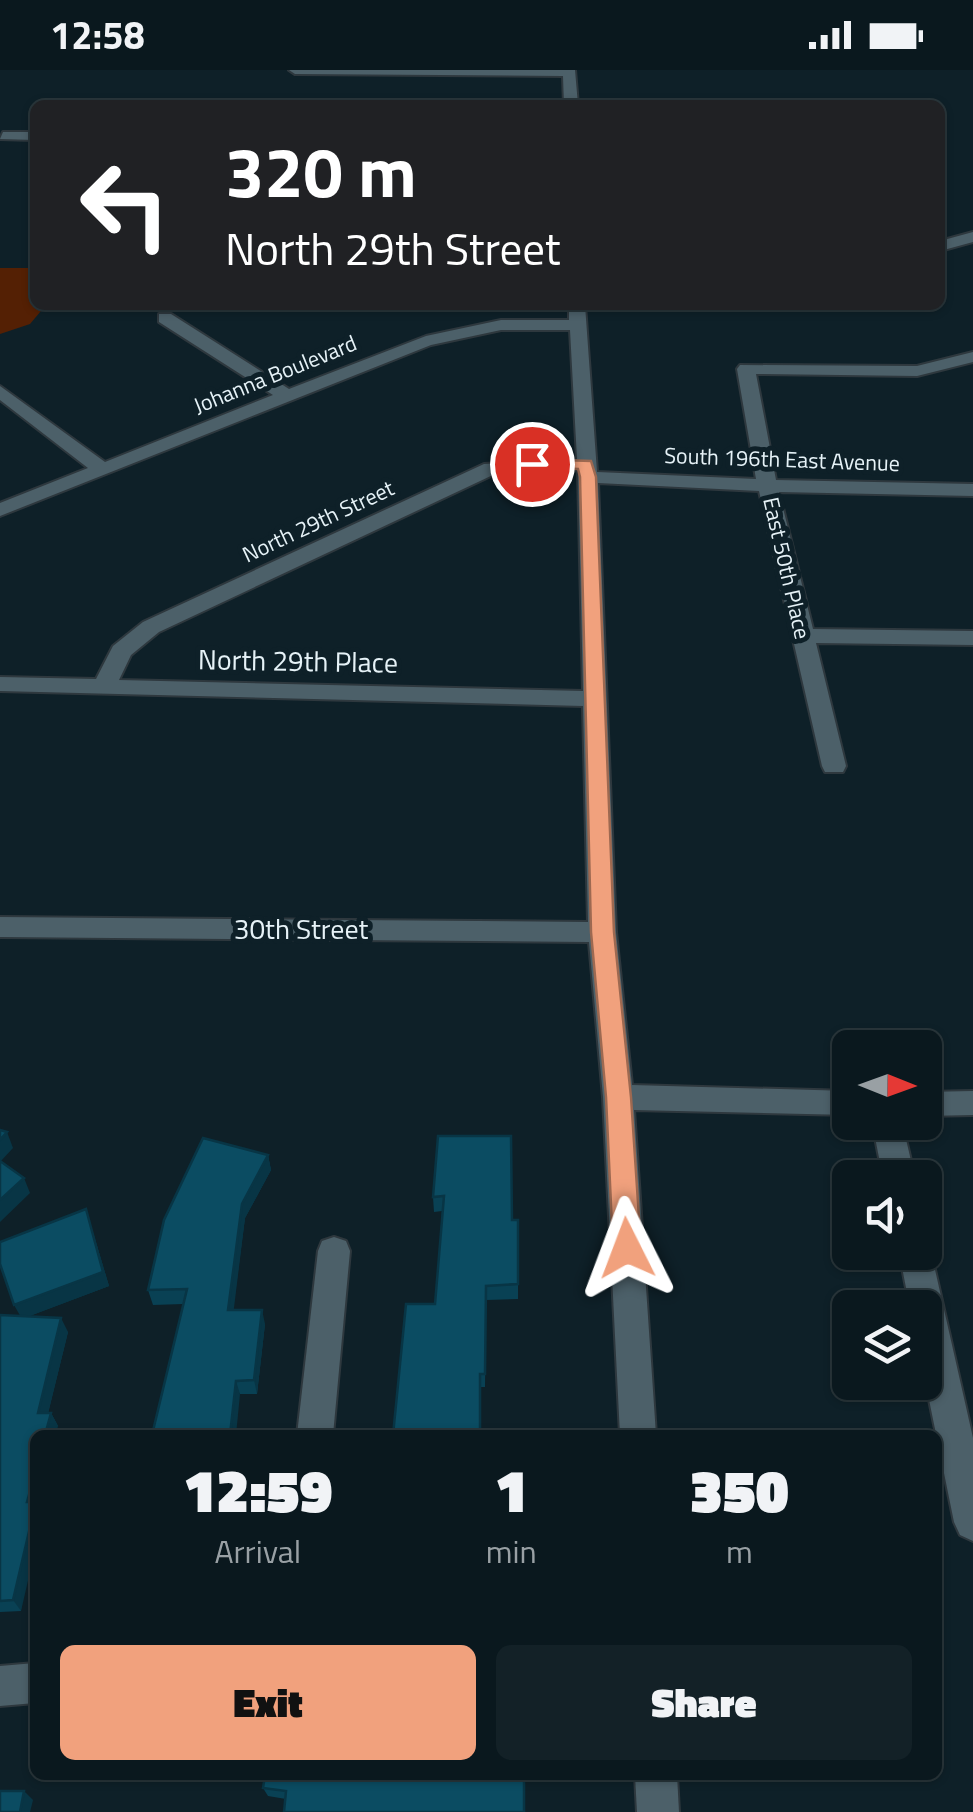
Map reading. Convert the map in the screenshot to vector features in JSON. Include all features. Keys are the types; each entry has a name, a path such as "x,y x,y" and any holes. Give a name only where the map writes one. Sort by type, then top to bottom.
{"street":[{"path":"295,70 569,71 571,100"},
{"path":"4,136 30,136"},
{"path":"945,245 973,238"},
{"path":"577,315 602,932 618,1097 638,1430"},
{"name":"Johanna Boulevard","path":"0,510 426,341 464,330 577,315"},
{"path":"165,318 288,396"},
{"name":"East 50th Place","path":"834,766 767,485 746,369 917,371 973,357"},
{"path":"0,391 102,468"},
{"name":"North 29th Street","path":"104,687 121,650 151,627 473,476 504,466 586,470"},
{"name":"South 196th East Avenue","path":"586,470 767,485 973,490"},
{"path":"803,636 973,638"},
{"name":"North 29th Place","path":"0,684 594,699"},
{"name":"30th Street","path":"0,926 602,932"},
{"path":"618,1097 832,1103"},
{"path":"942,1104 973,1103"},
{"path":"316,1430 334,1251"},
{"path":"919,1270 973,1522"},
{"path":"0,1686 30,1683"},
{"path":"656,1780 658,1812"}],"shaded area":[{"path":"0,268 30,268 30,310 42,310 30,324 0,334"}],"building":[{"path":"438,1136 511,1136 512,1220 518,1220 518,1284 486,1286 480,1430 393,1430 406,1304 435,1304 444,1196 433,1197"},
{"path":"203,1138 268,1155 242,1204 228,1310 262,1310 254,1380 236,1381 231,1430 153,1430 187,1289 148,1290 164,1220"},
{"path":"0,1161 24,1178 0,1200"},
{"path":"86,1209 103,1272 14,1305 0,1264 0,1242"},
{"path":"0,1315 61,1318 38,1413 51,1413 46,1430 30,1430 30,1527 13,1600 0,1601"},
{"path":"264,1780 524,1780 524,1812 284,1812 286,1791 263,1788"},
{"path":"0,1791 24,1791 20,1812 0,1812"}],"route":[{"path":"532,464 585,464 588,477 602,932 627,1248"}]}
